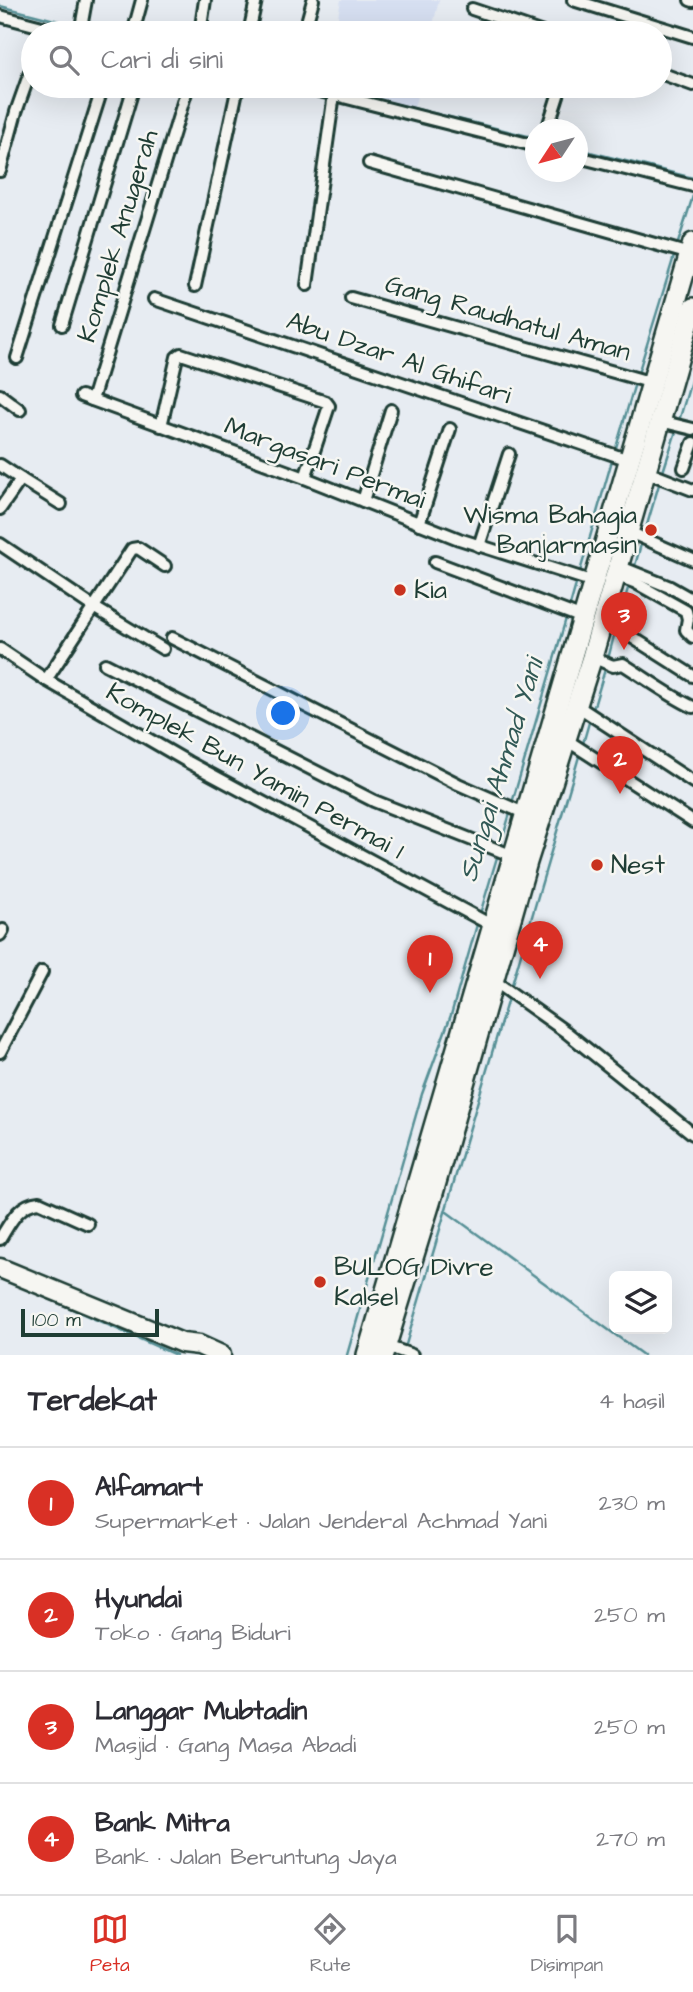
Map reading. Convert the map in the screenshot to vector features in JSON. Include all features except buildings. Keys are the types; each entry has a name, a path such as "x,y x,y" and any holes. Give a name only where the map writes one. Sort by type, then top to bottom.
{"highway":[{"path":"389,1351 433,1193 501,985 548,767 591,620 627,574 637,535 641,379 684,249"},
{"path":"367,1355 483,921 513,856 526,814 548,767 576,746 601,661 581,578 637,466 677,425 693,307"}],"main road":[{"path":"0,1268 188,1349 199,1345 221,1355"}],"street":[{"path":"82,21 86,0"},
{"path":"136,21 142,0"},
{"path":"202,21 205,0"},
{"path":"251,21 256,0"},
{"path":"307,21 313,0"},
{"path":"573,0 641,21"},
{"path":"471,9 507,21"},
{"path":"0,16 21,23"},
{"path":"672,31 693,37"},
{"path":"672,77 693,85"},
{"path":"0,171 21,98"},
{"path":"17,358 99,98"},
{"path":"62,325 130,98"},
{"name":"Komplek Anugerah","path":"86,398 184,98"},
{"path":"195,286 235,98"},
{"path":"307,285 333,98"},
{"path":"350,98 525,143"},
{"path":"550,119 557,98"},
{"path":"588,160 691,186"},
{"path":"369,163 520,207 684,249"},
{"name":"Gang Raudhatul Aman","path":"351,298 641,379"},
{"name":"Abu Dzar Al Ghifari","path":"154,299 637,466 693,489"},
{"path":"161,426 177,357 181,354 326,402 329,406 305,478"},
{"path":"0,395 20,410"},
{"name":"Margasari Permai","path":"86,398 305,478 479,546 581,578"},
{"path":"363,501 391,410"},
{"path":"419,524 450,429"},
{"path":"684,468 693,443"},
{"path":"479,546 509,454"},
{"path":"0,465 61,504"},
{"path":"0,509 21,478"},
{"path":"637,535 693,560"},
{"path":"0,544 95,608 163,649"},
{"path":"46,680 134,548 165,566"},
{"path":"435,562 591,620 693,676"},
{"path":"627,574 693,600"},
{"path":"627,574 686,611 686,630 693,637"},
{"path":"172,638 457,784 526,814"},
{"name":"Komplek Bun Yamin Permai 1","path":"0,649 46,680 188,762 483,921"},
{"path":"601,661 622,664 693,707"},
{"path":"105,664 374,801 513,856"},
{"path":"586,711 693,782"},
{"path":"576,746 693,822"},
{"path":"0,1052 42,972"},
{"path":"501,985 693,1134"},
{"path":"0,1239 20,1209 32,1203 39,1202 88,1224"},
{"path":"389,1351 412,1355"}],"shaded area":[{"path":"341,0 439,0 434,21 337,21"},
{"path":"367,98 417,98 413,111"}],"waterway":[{"path":"0,6 58,21"},
{"path":"371,98 525,135"},
{"path":"588,152 693,178"},
{"name":"Sungai Ahmad Yani","path":"677,246 693,196"},
{"name":"Sungai Ahmad Yani","path":"637,377 675,253"},
{"name":"Sungai Ahmad Yani","path":"679,421 693,374"},
{"name":"Sungai Ahmad Yani","path":"615,451 635,383"},
{"name":"Sungai Ahmad Yani","path":"662,475 677,428"},
{"name":"Sungai Ahmad Yani","path":"579,575 613,457"},
{"name":"Sungai Ahmad Yani","path":"644,535 660,481"},
{"name":"Sungai Ahmad Yani","path":"634,569 642,541"},
{"name":"Sungai Ahmad Yani","path":"569,609 577,581"},
{"name":"Sungai Ahmad Yani","path":"617,626 629,585"},
{"name":"Sungai Ahmad Yani","path":"512,803 567,615"},
{"name":"Sungai Ahmad Yani","path":"608,659 615,632"},
{"name":"Sungai Ahmad Yani","path":"592,713 606,666"},
{"name":"Sungai Ahmad Yani","path":"582,747 590,719"},
{"name":"Sungai Ahmad Yani","path":"511,988 580,753"},
{"name":"Sungai Ahmad Yani","path":"500,847 511,810"},
{"name":"Sungai Ahmad Yani","path":"480,914 498,854"},
{"name":"Sungai Ahmad Yani","path":"347,1355 422,1094 451,1015 478,921"},
{"name":"Sungai Ahmad Yani","path":"405,1348 509,995"},
{"path":"447,1212 643,1355"},
{"path":"25,1288 176,1355"}],"place":[{"name":"Wisma Bahagia Banjarmasin","path":"651,530"},
{"name":"Kia","path":"400,590"},
{"name":"Langgar Mubtadin","path":"624,650"},
{"name":"Hyundai","path":"620,794"},
{"name":"Nest","path":"597,865"},
{"name":"Bank Mitra","path":"540,979"},
{"name":"Alfamart","path":"430,993"},
{"name":"BULOG Divre Kalsel","path":"320,1282"}]}
